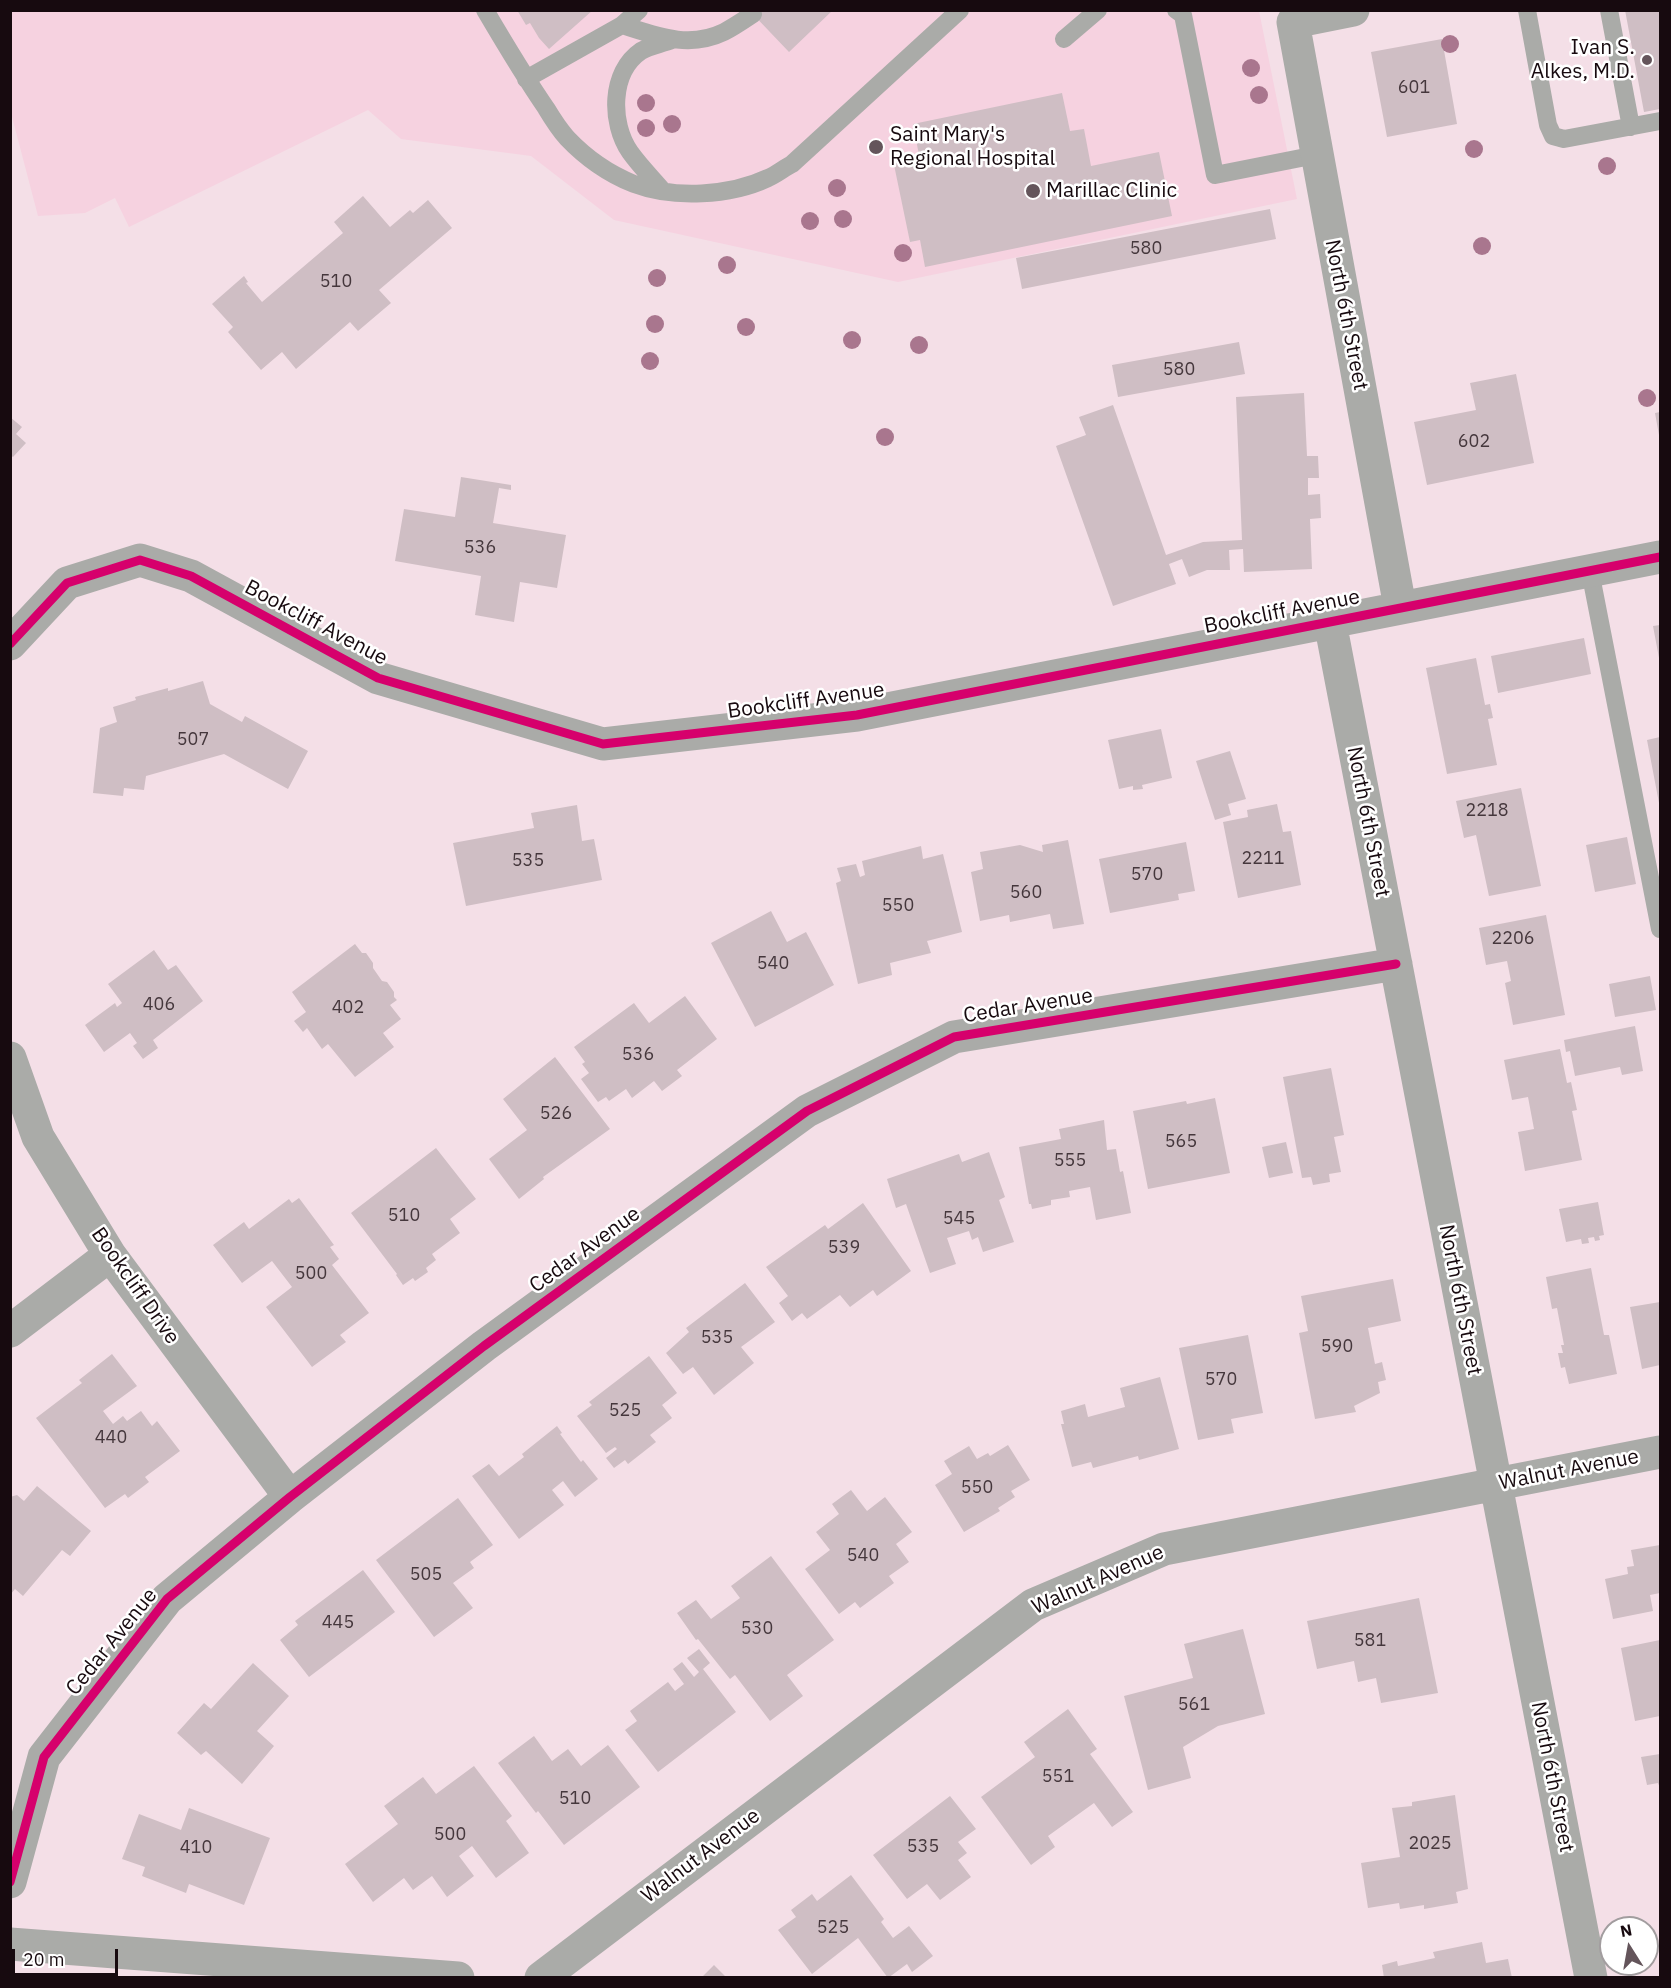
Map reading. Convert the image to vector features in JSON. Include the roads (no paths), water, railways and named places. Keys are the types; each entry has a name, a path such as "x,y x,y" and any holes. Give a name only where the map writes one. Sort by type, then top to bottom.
{"street":[{"name":"North 6th Street","path":"1353,10 1293,22 1400,607"},
{"name":"Bookcliff Avenue","path":"10,644 67,583 140,560 191,576 378,678 603,744 857,715 1400,607 1660,558"},
{"name":"North 6th Street","path":"1330,622 1591,1977"},
{"name":"Cedar Avenue","path":"10,1882 44,1757 167,1599 290,1497 484,1346 807,1110 954,1037 1396,964"},
{"name":"Bookcliff Drive","path":"10,1058 38,1137 110,1255 290,1497"},
{"path":"10,1331 110,1255"},
{"name":"Walnut Avenue","path":"541,1977 1033,1605 1164,1549 1660,1452"},
{"path":"10,1944 458,1977"}],"lane":[{"path":"485,10 526,79 565,136 587,157 614,175 635,185 663,191 717,192 743,187 768,178 792,164 960,10"},
{"path":"526,79 622,26 639,10"},
{"path":"1064,39 1098,10"},
{"path":"1176,10 1183,15 1215,175 1316,155"},
{"path":"1527,10 1548,125 1553,136 1564,138 1660,121"},
{"path":"1609,10 1631,127"},
{"path":"663,191 629,151 618,125 615,101 623,69 642,50 672,40 706,38 716,35 725,32 753,14"},
{"path":"622,26 672,40"},
{"path":"1590,571 1660,929"}],"place":[{"name":"Ivan S. Alkes, M.D.","path":"1647,60"},
{"name":"Saint Mary's Regional Hospital","path":"876,147"},
{"name":"Marillac Clinic","path":"1033,191"}]}
